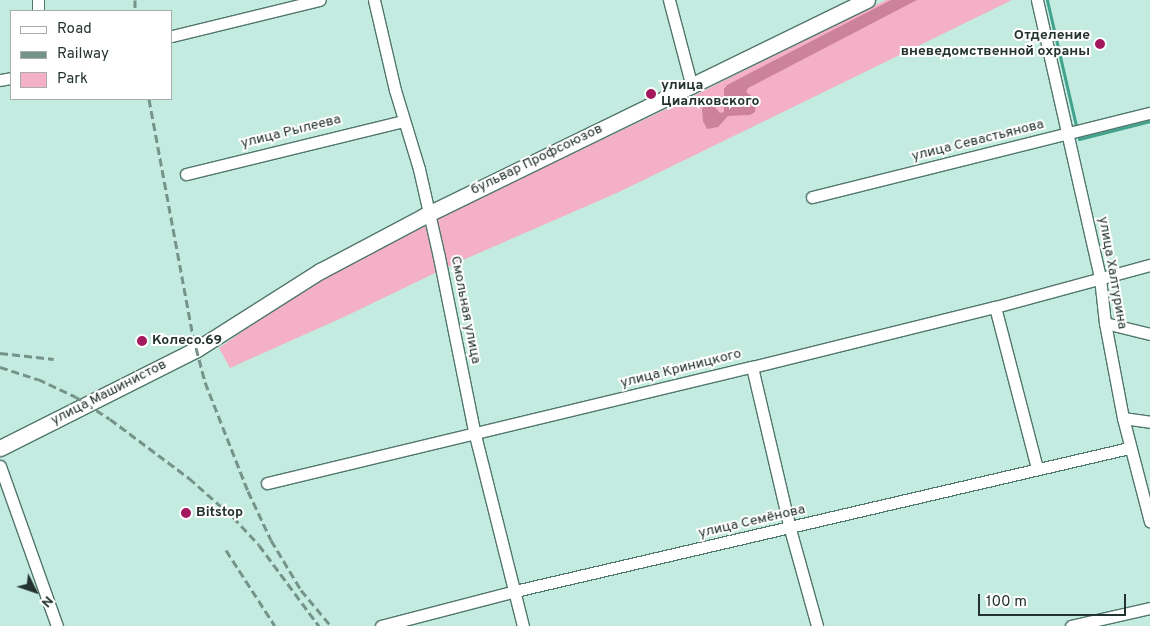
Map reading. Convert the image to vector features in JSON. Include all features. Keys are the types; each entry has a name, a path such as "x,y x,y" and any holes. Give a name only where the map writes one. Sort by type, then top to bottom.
{"main road":[{"name":"бульвар Профсоюзов","path":"216,337 320,271 428,213 692,87 867,0"},
{"name":"улица Машинистов","path":"0,448 216,337"}],"street":[{"path":"172,36 320,0"},
{"name":"Смольная улица","path":"374,0 404,120 419,169 475,435 523,626"},
{"path":"669,0 692,87"},
{"name":"улица Халтурина","path":"1037,0 1069,132 1100,278 1105,324 1123,418 1150,522"},
{"name":"улица Севастьянова","path":"812,197 1150,113"},
{"name":"улица Рылеева","path":"186,174 404,120"},
{"name":"улица Криницкого","path":"266,483 475,435 996,307 1150,265"},
{"path":"996,307 1037,468"},
{"path":"1105,324 1150,334"},
{"path":"752,367 790,529 817,626"},
{"path":"1123,418 1150,422"},
{"name":"улица Семёнова","path":"381,626 514,591 790,529 1037,468 1130,448"},
{"path":"0,466 57,626"},
{"path":"1071,626 1150,608"}],"green space":[{"path":"886,0 1012,0 619,192 456,263 346,316 230,368 219,348 295,294 374,249 683,101"}],"shaded area":[{"path":"891,0 917,0 748,88 746,92 756,99 755,112 750,115 728,116 718,127 707,129 703,121 702,109 704,105 714,106 720,113 724,112 724,89 727,85"}],"waterway":[{"path":"1047,0 1076,126"},
{"path":"1079,135 1079,139 1150,121"}],"railway":[{"path":"135,0 135,10"},
{"path":"149,100 193,336 205,382 248,491 271,540 301,590 331,626"},
{"path":"0,353 54,359"},
{"path":"0,367 38,379 76,397 110,419 189,478 233,517 259,545 319,626"},
{"path":"226,550 275,626"}],"place":[{"name":"Отделение вневедомственной охраны","path":"1100,44"},
{"name":"улица Циалковского","path":"651,94"},
{"name":"Колесо.69","path":"142,341"},
{"name":"Bitstop","path":"186,513"}]}
